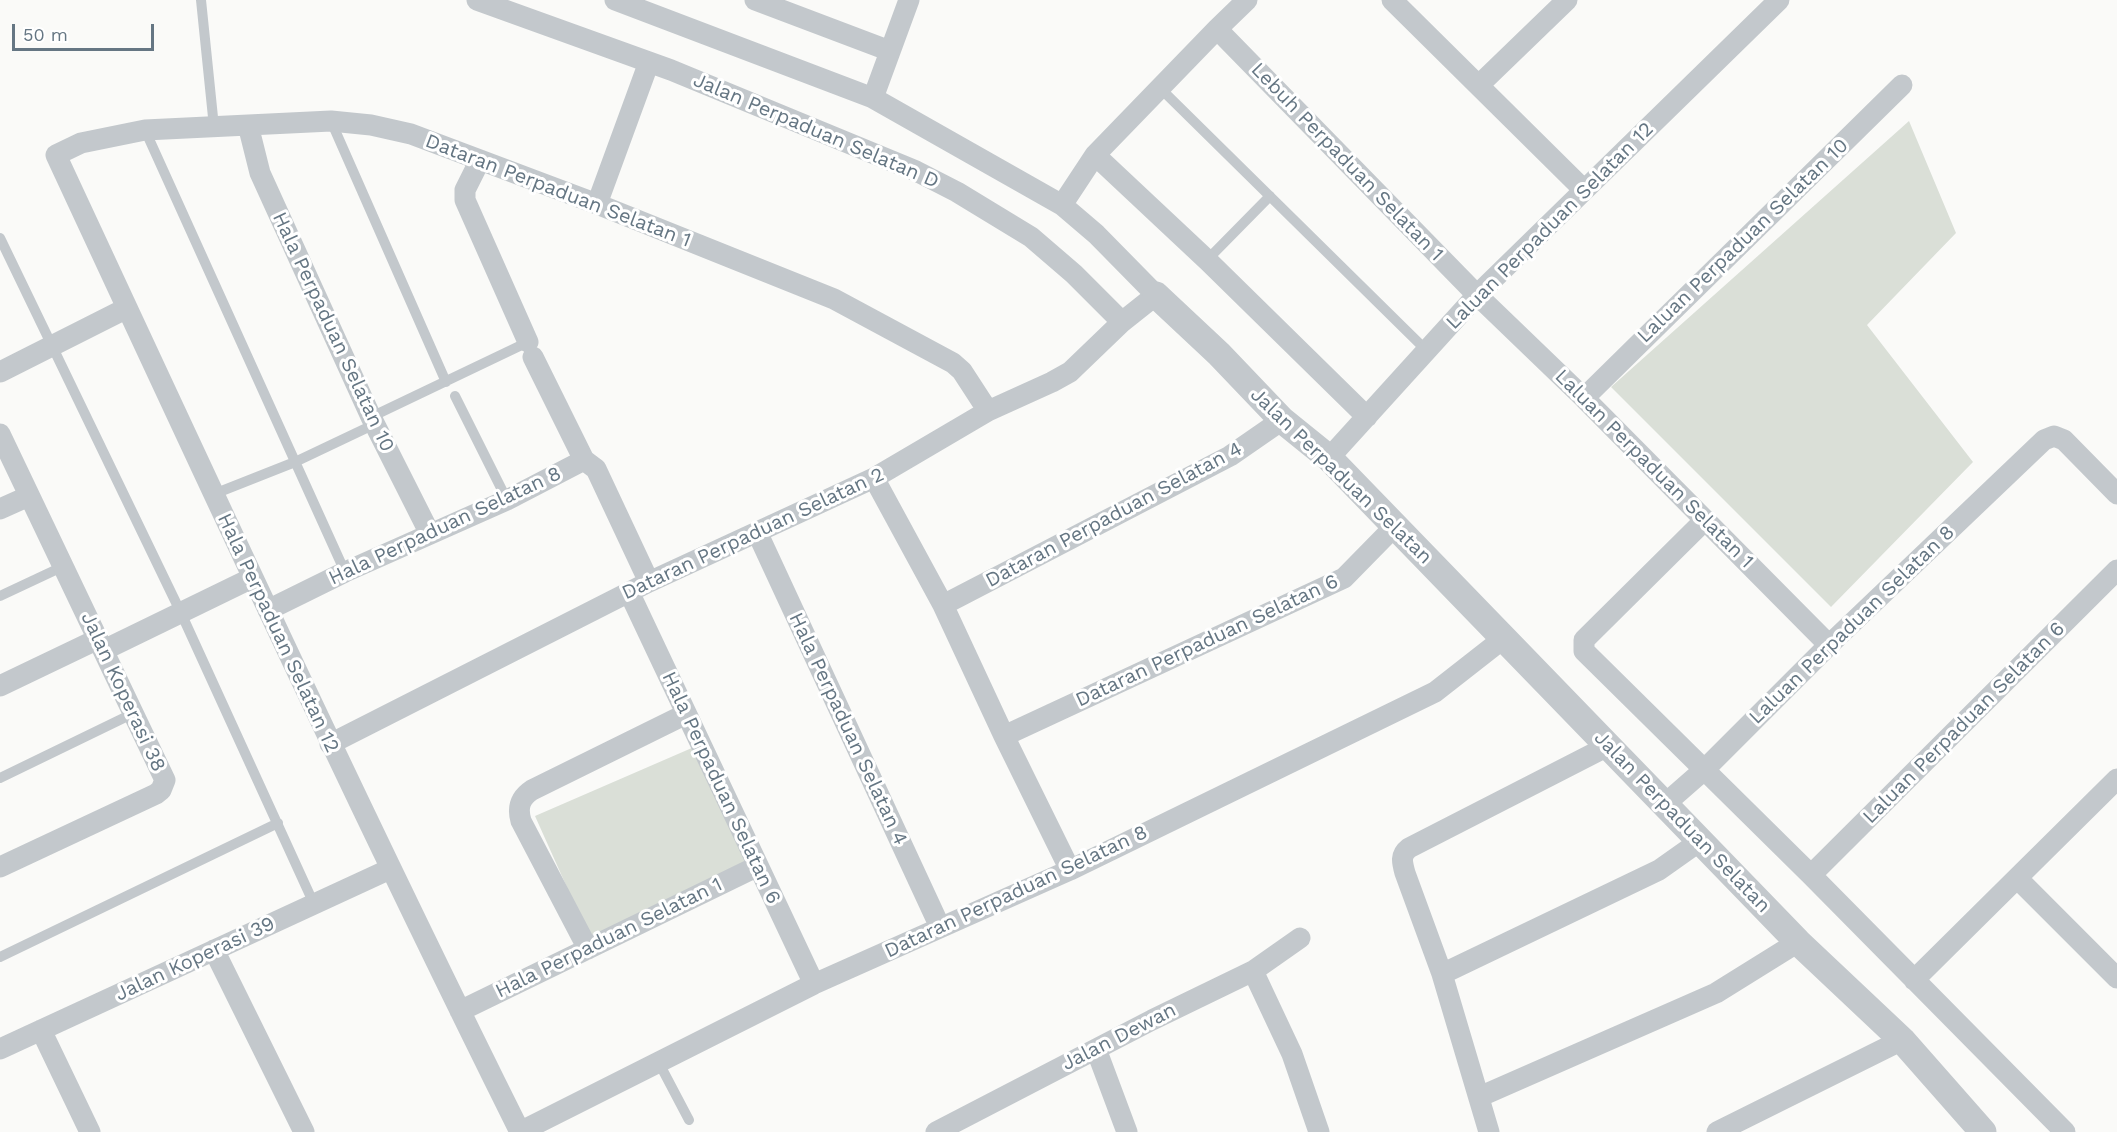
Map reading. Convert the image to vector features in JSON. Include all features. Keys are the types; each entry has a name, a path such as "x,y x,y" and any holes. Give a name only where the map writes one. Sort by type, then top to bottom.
{"street":[{"name":"Jalan Perpaduan Selatan D","path":"477,0 649,62 916,171 957,192 1031,237 1074,274 1122,322"},
{"name":"Jalan Perpaduan Selatan","path":"615,0 873,98 1062,205 1096,234 1219,354 1282,420 1329,458 1798,942 1902,1040 1983,1132"},
{"path":"755,0 890,51"},
{"path":"873,98 909,0"},
{"path":"1062,205 1095,155 1217,28 1247,0"},
{"path":"1392,0 1584,190"},
{"path":"1479,85 1567,0"},
{"name":"Laluan Perpaduan Selatan 12","path":"1329,458 1477,296 1779,0"},
{"name":"Lebuh Perpaduan Selatan 1","path":"1217,28 1477,296"},
{"path":"597,204 649,62"},
{"name":"Laluan Perpaduan Selatan 10","path":"1584,398 1902,85"},
{"name":"Dataran Perpaduan Selatan 1","path":"81,143 145,130 331,121 371,125 411,134 597,204 834,299 953,363 962,371 988,411"},
{"name":"Hala Perpaduan Selatan 10","path":"248,125 260,173 373,420 430,534"},
{"name":"Hala Perpaduan Selatan 12","path":"81,143 56,155 330,744 520,1132"},
{"path":"1095,155 1207,260 1366,417"},
{"name":"Hala Perpaduan Selatan 8","path":"268,610 345,572 507,500 584,460 530,349 465,200 465,190 480,160"},
{"name":"Dataran Perpaduan Selatan 2","path":"330,744 649,582 874,478 988,411 1052,382 1070,372 1122,322 1156,295"},
{"name":"Laluan Perpaduan Selatan 1","path":"1477,296 1584,398 1829,645"},
{"path":"0,372 127,308"},
{"name":"Dataran Perpaduan Selatan 4","path":"943,605 1230,456 1282,420"},
{"name":"Jalan Koperasi 38","path":"0,434 165,780 161,790 0,867"},
{"name":"Laluan Perpaduan Selatan 8","path":"1665,804 1705,769 1829,645 2038,444 2048,437 2059,437 2117,494"},
{"path":"584,460 596,469 649,582"},
{"path":"874,478 943,605 1070,870"},
{"path":"0,509 29,496"},
{"path":"1705,520 1588,636 1583,646 1588,656 1705,769 2065,1132"},
{"name":"Dataran Perpaduan Selatan 6","path":"1004,736 1344,578 1395,526"},
{"name":"Hala Perpaduan Selatan 4","path":"757,532 940,927"},
{"name":"Laluan Perpaduan Selatan 6","path":"1811,875 2117,570"},
{"path":"0,686 181,613 252,578"},
{"name":"Hala Perpaduan Selatan 6","path":"629,592 814,984"},
{"name":"Dataran Perpaduan Selatan 8","path":"520,1132 814,984 1070,870 1435,692 1504,638"},
{"path":"588,950 521,821 520,803 524,795 532,790 686,714"},
{"path":"1489,1132 1442,974 1404,873 1402,860 1405,851 1409,848 1608,746"},
{"path":"1914,981 2117,778"},
{"path":"1442,974 1659,870 1700,841"},
{"name":"Hala Perpaduan Selatan 1","path":"460,1011 758,866"},
{"name":"Jalan Koperasi 39","path":"0,1049 390,868"},
{"path":"2017,878 2117,978"},
{"name":"Jalan Dewan","path":"936,1132 1253,970 1300,938"},
{"path":"1479,1097 1716,993 1798,942"},
{"path":"214,950 304,1132"},
{"path":"1253,970 1292,1054 1319,1132"},
{"path":"41,1030 90,1132"},
{"path":"1716,1132 1902,1040"},
{"path":"1096,1049 1127,1132"}],"lane":[{"path":"201,0 214,127"},
{"path":"1160,88 1427,351"},
{"path":"331,121 446,382"},
{"path":"145,130 345,572"},
{"path":"1207,260 1270,196"},
{"path":"0,238 181,613 314,904"},
{"path":"214,494 295,462 446,382 530,349"},
{"path":"455,396 507,500"},
{"path":"0,596 64,566"},
{"path":"0,778 134,713"},
{"path":"0,957 278,823"},
{"path":"658,1063 689,1120"}],"shaded area":[{"path":"1909,121 1956,233 1867,325 1973,462 1831,607 1611,387"},
{"path":"701,744 753,865 591,941 535,816"}]}
